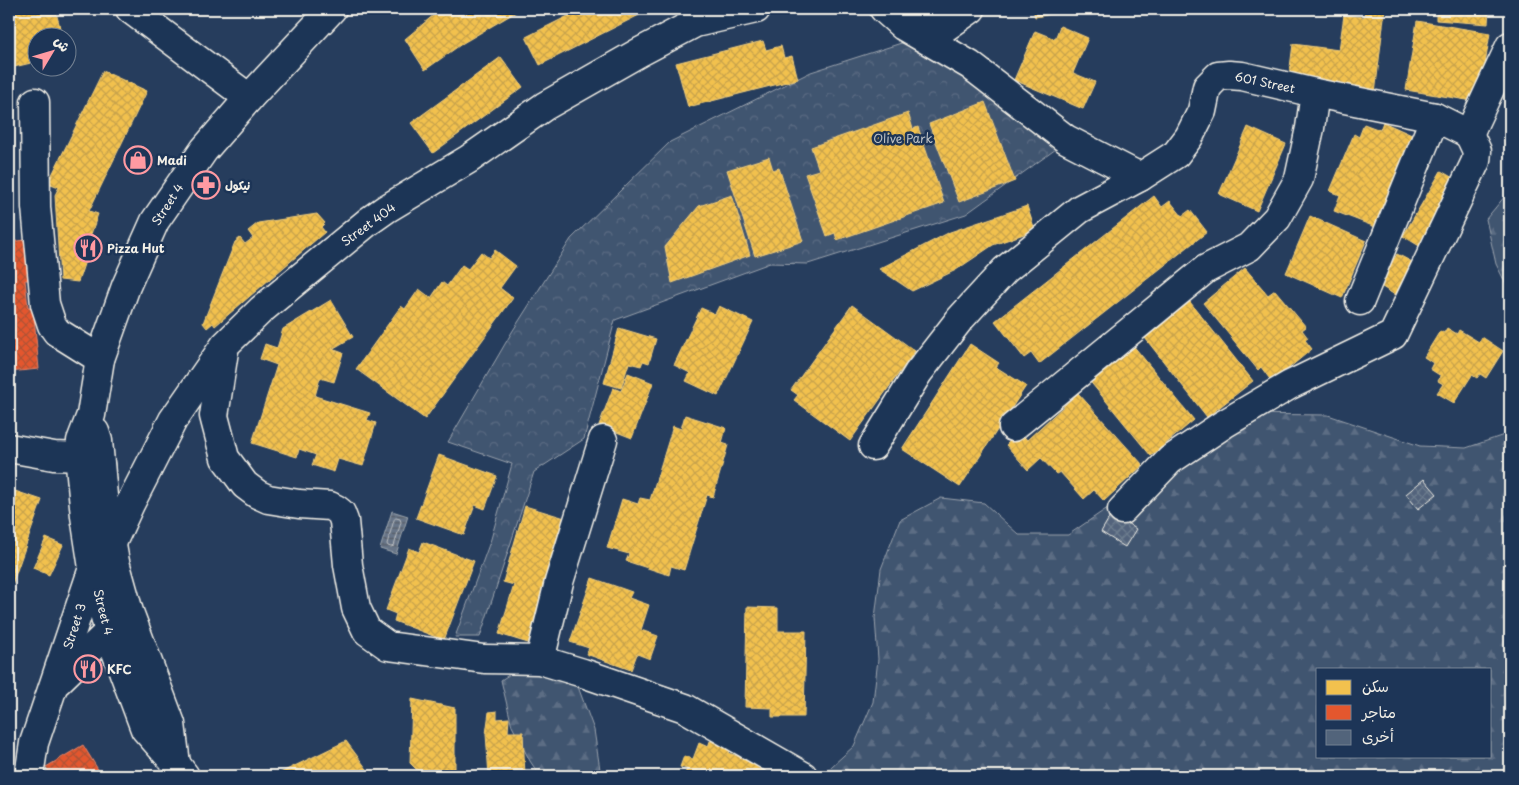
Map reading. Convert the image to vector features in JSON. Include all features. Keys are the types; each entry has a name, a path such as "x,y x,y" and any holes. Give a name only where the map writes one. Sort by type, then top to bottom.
{"street":[{"path":"130,9 249,98"},
{"name":"Street 4","path":"181,770 171,724 129,612 112,545 103,496 81,441 91,414 100,359 126,286 155,221 204,150 249,98 332,9"},
{"name":"Street 404","path":"94,568 112,545 130,504 173,420 225,345 261,310 386,209 469,159 545,106 640,52 696,23 756,9"},
{"path":"893,18 944,28 971,9"},
{"path":"893,18 970,65 1066,139 1140,176"},
{"path":"1122,510 1170,460 1224,424 1290,385 1393,335 1476,161 1477,151 1469,134 1510,46"},
{"name":"601 Street","path":"873,446 918,373 960,319 1005,270 1080,209 1176,154 1189,137 1202,111 1207,87 1218,76 1229,74 1242,76 1435,117 1469,134"},
{"path":"1013,427 1206,269 1249,248 1277,218 1299,180 1315,93"},
{"path":"35,102 36,207 45,304 52,325 57,332 100,359"},
{"path":"1360,301 1435,117"},
{"path":"225,345 214,416 225,458 245,485 257,494 268,499 330,506 340,513 344,521 348,565 356,608 367,631 388,646 484,659 540,660 583,673 685,708 803,776"},
{"path":"540,660 559,582 603,440"},
{"path":"9,448 90,461"},
{"name":"Street 4","path":"90,461 85,516 94,568 109,632 145,729 181,770"},
{"name":"Street 3","path":"29,776 34,743 94,568"},
{"name":"Street 3","path":"55,684 129,612"}],"green space":[{"name":"Olive Park","path":"917,38 1056,149 966,214 808,264 770,263 615,320 584,439 534,472 480,637 455,637 491,539 512,464 448,442 512,332 571,239 670,142 811,72"},
{"path":"1510,190 1510,292 1496,264 1486,219"},
{"path":"1235,414 1328,415 1420,446 1466,448 1510,433 1510,776 821,776 854,746 873,702 878,659 875,618 881,569 900,520 941,498 984,503 1019,535 1068,535 1112,505"},
{"path":"540,655 577,684 594,730 601,776 540,776 512,726 501,680"}],"water":[{"path":"392,511 408,516 396,554 380,549"}],"building: سكن":[{"path":"9,9 55,9 60,28 28,28 28,64 14,67 9,49"},
{"path":"441,9 521,9 463,43 425,70 405,39"},
{"path":"582,9 651,9 540,65 526,37"},
{"path":"1033,9 1074,9 1074,10 1035,17"},
{"path":"1365,9 1385,9 1375,94 1288,83 1293,44 1339,50 1344,15 1364,17"},
{"path":"1436,9 1489,9 1488,24 1436,20"},
{"path":"1417,21 1490,33 1479,102 1406,90"},
{"path":"1060,26 1088,38 1073,73 1095,82 1083,109 1014,80 1035,31 1055,39"},
{"path":"763,41 766,50 781,46 784,58 792,56 798,79 688,107 676,63"},
{"path":"501,57 523,87 433,153 411,123"},
{"path":"103,71 147,91 89,211 98,214 83,257 86,258 78,282 60,280 55,195 59,187 48,183"},
{"path":"985,102 1015,181 959,202 929,124"},
{"path":"908,113 913,129 918,127 944,203 837,240 835,233 827,236 805,174 819,170 811,147"},
{"path":"1383,122 1414,136 1378,228 1334,211 1340,195 1330,191 1354,134 1359,137 1364,124 1380,130"},
{"path":"1248,127 1286,144 1257,211 1219,194"},
{"path":"769,157 773,170 779,168 803,241 755,256 727,170"},
{"path":"1441,171 1460,182 1421,247 1403,236"},
{"path":"732,195 750,255 672,283 665,247 699,206"},
{"path":"1154,196 1162,207 1170,201 1182,216 1190,210 1207,232 1039,364 1031,353 1024,358 995,321"},
{"path":"1027,206 1035,230 993,245 956,270 912,291 879,269 950,232"},
{"path":"317,214 325,223 321,227 325,232 215,326 213,323 207,328 203,323 235,242 240,238 245,244 253,238 248,231 258,223"},
{"path":"1310,216 1366,241 1342,298 1286,273"},
{"path":"495,250 516,266 500,288 513,298 425,419 356,369 401,306 405,309 419,289 431,298 442,282 447,286 462,265 468,269 481,252 489,258"},
{"path":"1397,254 1414,263 1395,295 1379,285"},
{"path":"1245,268 1268,295 1275,290 1306,327 1302,330 1308,338 1305,340 1312,349 1272,382 1261,367 1258,370 1203,303"},
{"path":"331,300 353,337 332,349 343,353 334,382 320,378 315,396 370,413 367,420 376,423 363,466 338,459 334,472 312,465 316,455 299,449 297,457 252,443 277,365 260,359 265,344 277,348 283,329"},
{"path":"1190,302 1253,381 1207,417 1145,338"},
{"path":"852,305 915,351 850,441 794,400 798,395 791,390"},
{"path":"719,306 753,322 718,396 686,381 690,373 674,365 701,308 715,314"},
{"path":"619,328 656,339 649,363 643,361 641,366 629,363 621,388 604,383"},
{"path":"1447,328 1457,334 1459,330 1479,342 1482,337 1503,351 1486,378 1480,374 1477,378 1472,375 1454,403 1437,393 1443,384 1438,381 1441,376 1430,369 1433,363 1424,357 1440,331 1444,333"},
{"path":"970,344 999,363 996,367 1026,386 960,487 902,449"},
{"path":"1132,344 1194,420 1151,456 1088,379"},
{"path":"628,373 653,383 632,438 599,425 613,388 621,391"},
{"path":"1078,393 1143,465 1104,501 1094,490 1084,499 1060,472 1056,474 1041,458 1028,470 1006,445 1020,432 1027,440"},
{"path":"685,415 726,428 722,443 728,445 713,497 707,495 684,570 671,566 669,575 626,561 629,554 607,548 622,499 638,504 640,498 650,500 673,426 681,429"},
{"path":"439,455 497,476 485,509 475,505 464,535 416,518"},
{"path":"12,490 42,500 9,593 9,498"},
{"path":"525,506 565,518 528,643 499,634 514,585 503,582"},
{"path":"46,538 63,545 49,575 33,568"},
{"path":"423,542 474,561 444,640 394,621 396,614 386,610 409,548 419,552"},
{"path":"592,578 632,592 629,598 649,605 641,630 658,636 650,659 637,654 631,670 586,654 589,648 570,642"},
{"path":"747,607 778,608 778,631 806,631 804,717 772,717 772,708 745,707"},
{"path":"412,699 455,708 455,776 423,776 410,763"},
{"path":"497,711 497,719 509,718 508,732 523,732 525,776 489,776 486,734 489,712"},
{"path":"346,741 372,776 274,776"},
{"path":"710,741 731,749 729,753 766,767 763,776 684,776 687,769 680,767 684,756 693,759 699,743 708,747"}],"building: متاجر":[{"path":"26,240 30,280 25,280 28,307 33,307 39,369 9,372 9,242"},
{"path":"83,745 102,776 51,776 46,767"}],"building: أخرى":[{"path":"1424,479 1437,494 1418,509 1406,494"},
{"path":"1112,513 1136,529 1125,547 1101,532"}],"place":[{"name":"Madi","path":"138,160"},
{"name":"نيكول","path":"206,185"},
{"name":"Pizza Hut","path":"88,248"},
{"name":"KFC","path":"88,669"}]}
